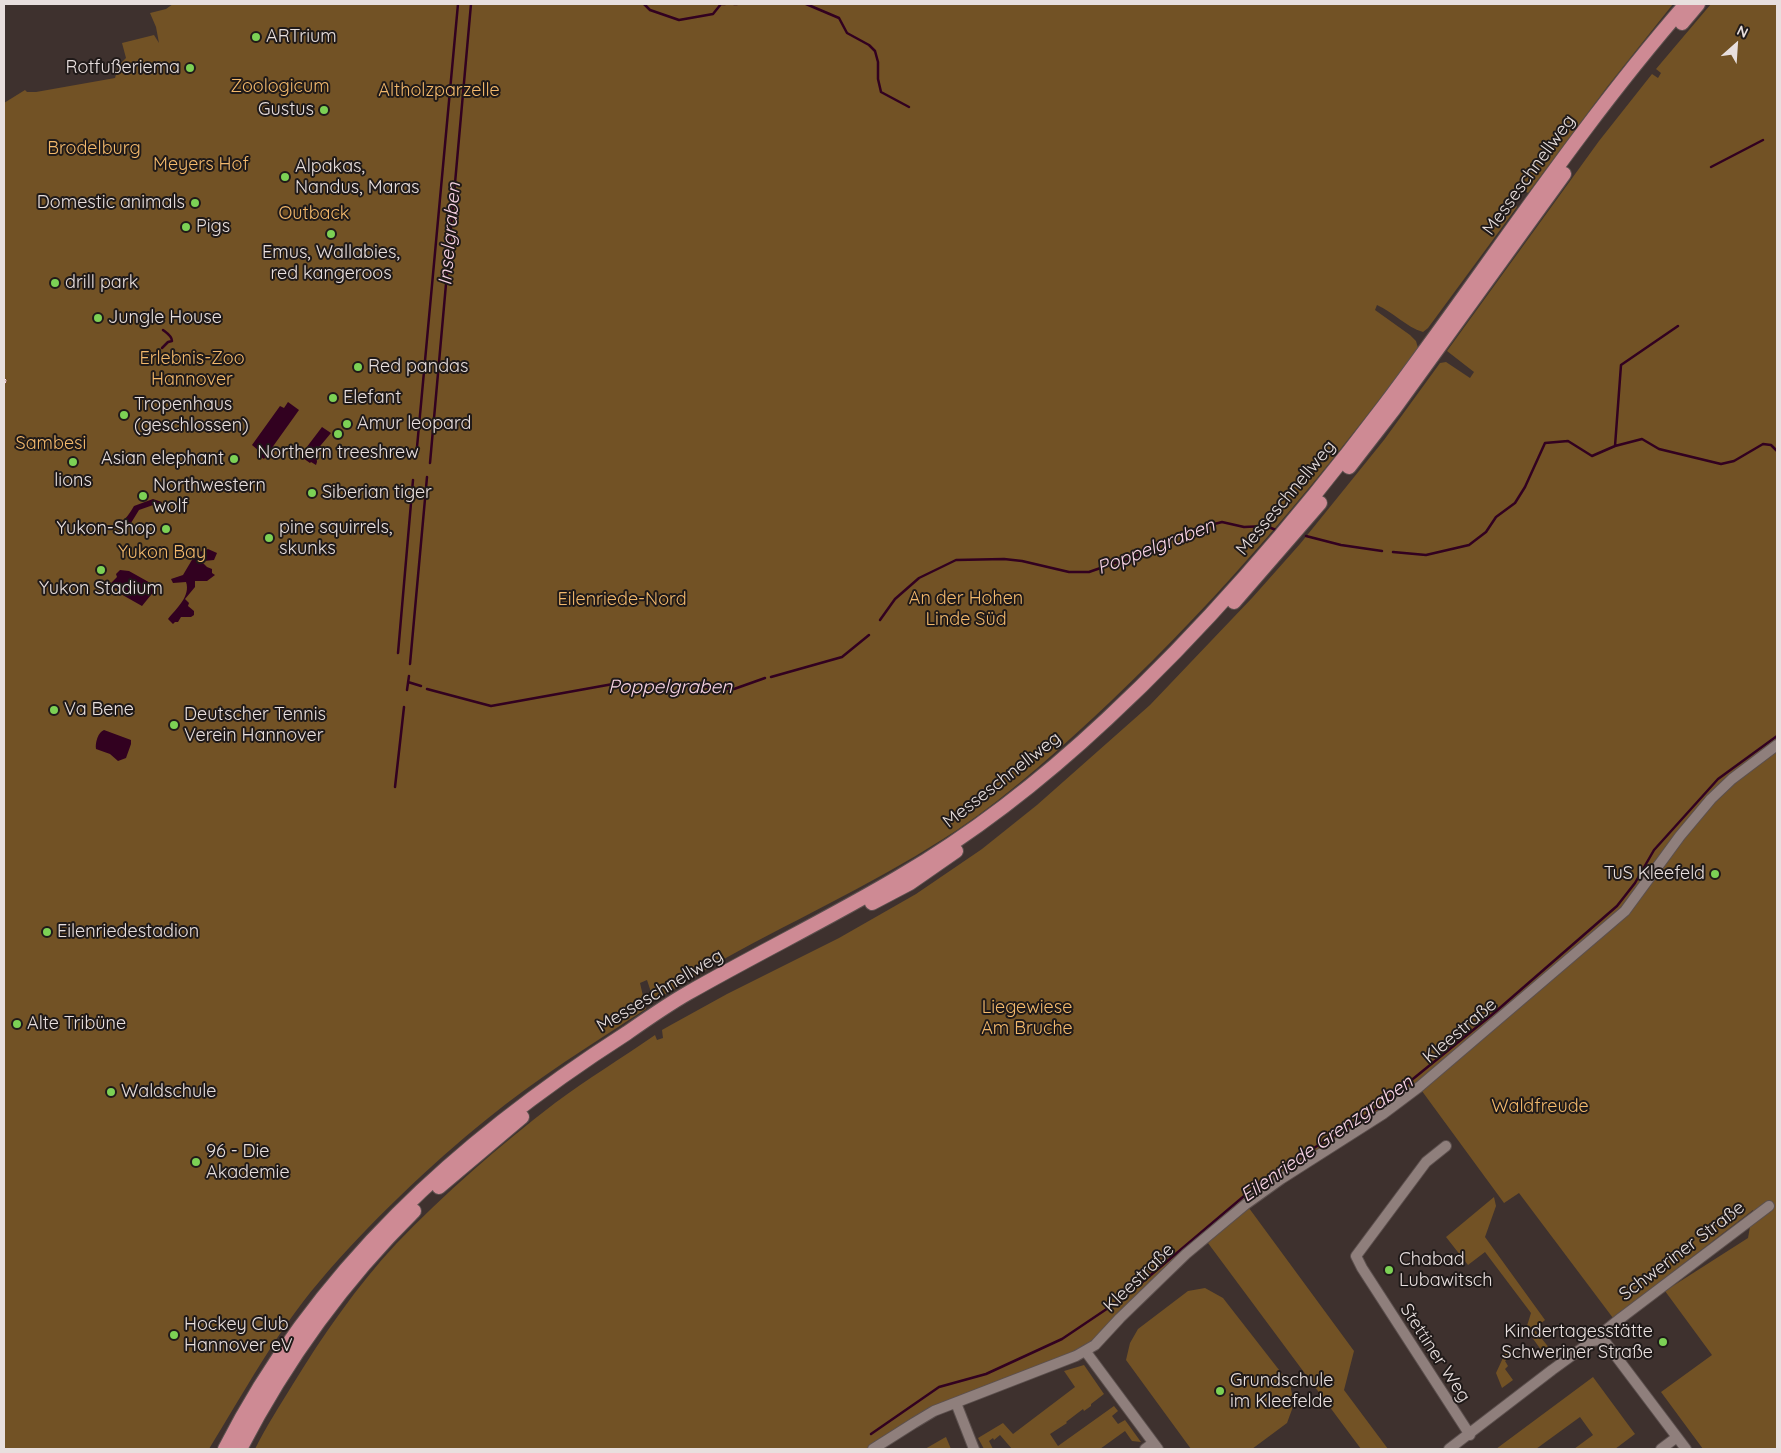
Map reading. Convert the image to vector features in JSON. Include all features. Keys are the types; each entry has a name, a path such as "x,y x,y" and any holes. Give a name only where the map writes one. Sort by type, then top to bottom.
{"highway":[{"name":"Messeschnellweg","path":"225,1449 274,1364 323,1296 386,1225 469,1148 573,1067 686,994 904,874 950,844 1009,802 1114,712 1210,614 1300,512 1344,458 1386,404 1568,152 1621,82 1686,4"},
{"name":"Messeschnellweg","path":"240,1449 285,1370 333,1303 393,1232 436,1189 476,1154 578,1075 691,1002 910,883 957,851 1014,810 1067,766 1159,680 1263,570 1358,455 1394,409 1576,156 1628,88 1698,4"}],"street":[{"name":"Kleestraße","path":"873,1449 934,1411 1086,1352 1095,1345 1179,1261 1246,1204 1281,1178 1383,1114 1419,1087 1624,911 1680,836 1711,799 1732,779 1777,745"},
{"name":"Stettiner Weg","path":"1446,1146 1426,1162 1356,1256 1470,1435"},
{"name":"Schweriner Straße","path":"1449,1449 1592,1341 1600,1340 1606,1330 1620,1318 1769,1206"},
{"path":"1600,1340 1606,1343 1686,1449"},
{"path":"1086,1352 1152,1447"},
{"path":"956,1403 974,1449"},
{"path":"1661,1449 1677,1437"}],"green space":[{"path":"173,4 1673,4 1607,87 1528,193 1524,190 1514,203 1517,207 1428,328 1423,332 1417,330 1377,305 1375,310 1410,335 1416,341 1418,348 1310,487 1233,576 1152,661 1092,719 1036,769 977,816 929,848 724,959 654,1001 647,980 640,983 646,1009 545,1075 487,1119 421,1176 357,1239 319,1282 289,1321 209,1449 4,1449 4,103 25,90 27,92 36,92 115,78 118,66 126,58 122,43 154,35 159,43 156,27 150,13 166,9"},
{"path":"1711,4 1777,4 1777,1449 1703,1449 1661,1392 1712,1355 1665,1291 1748,1238 1753,1210 1613,1318 1519,1193 1504,1203 1419,1087 1246,1204 1354,1351 1344,1390 1388,1449 1361,1449 1205,1239 1095,1345 934,1411 873,1449 255,1449 316,1347 368,1277 396,1244 434,1206 513,1136 567,1094 655,1035 657,1040 663,1038 662,1030 727,994 839,938 916,894 982,849 1037,805 1150,705 1252,598 1300,544 1384,440 1440,363 1446,362 1470,378 1474,372 1447,351 1599,141 1652,74 1658,78 1661,73 1656,69"},
{"path":"1494,1197 1496,1206 1485,1237 1545,1320 1534,1329 1550,1349 1544,1354 1526,1329 1531,1313 1485,1252 1468,1265 1446,1237"},
{"name":"Grundschule im Kleefelde","path":"1205,1288 1223,1298 1290,1384 1294,1404 1287,1423 1252,1449 1191,1449 1126,1360 1130,1343 1138,1329 1188,1291"},
{"path":"1508,1347 1514,1354 1505,1361 1508,1366 1505,1369 1513,1380 1502,1388 1496,1373"},
{"path":"1084,1365 1104,1394 1091,1406 1084,1411 1083,1409 1050,1434 1058,1446 1114,1406 1118,1411 1112,1416 1118,1424 1125,1420 1141,1442 1132,1441 1125,1431 1100,1449 1012,1449 1000,1435 994,1440 993,1438 989,1441 993,1449 984,1449 978,1438 1003,1423 1013,1434 1075,1387 1064,1371"},
{"path":"1593,1377 1635,1434 1615,1449 1574,1449 1593,1435 1580,1417 1536,1449 1496,1449"},
{"path":"946,1437 951,1449 925,1449 944,1438"}],"shaded area":[{"path":"288,402 299,410 264,459 257,454 259,451 252,445 280,406 284,408"},
{"path":"322,427 331,433 316,451 316,465 300,456"},
{"path":"153,499 162,502 160,505 156,504 139,510 127,526 119,526 116,523 125,519 134,506"},
{"path":"208,549 217,553 214,560 204,561 203,563 212,569 212,573 215,575 207,581 195,581 195,587 185,599 189,603 188,606 194,611 194,615 191,617 181,617 178,622 173,624 168,619 185,597 187,587 186,582 173,583 171,579 183,575 196,553"},
{"path":"120,570 129,571 154,585 152,588 155,590 142,606 119,593 119,590 116,588 114,592 105,589 117,577 116,574"},
{"path":"104,730 131,740 126,758 118,761 110,754 96,749 97,738"}],"waterway":[{"path":"416,458 458,4"},
{"name":"Inselgraben","path":"430,463 471,4"},
{"path":"644,4 650,10 679,20 713,14 721,4 725,4"},
{"path":"806,4 839,18 847,33 869,45 875,51 878,62 878,79 881,92 909,107"},
{"path":"1711,167 1763,140"},
{"path":"1615,446 1621,365 1678,326"},
{"path":"162,348 172,341 170,336 163,330"},
{"name":"Poppelgraben","path":"1393,552 1426,555 1469,545 1486,532 1496,517 1515,503 1525,487 1545,443 1568,441 1592,456 1615,446 1642,439 1659,449 1721,464 1734,461 1763,444 1771,445 1777,451"},
{"name":"Inselgraben","path":"410,664 427,477"},
{"path":"398,653 413,480"},
{"name":"Poppelgraben","path":"880,620 895,599 919,578 956,560 1004,559 1022,561 1069,572 1089,572 1152,550 1167,540 1187,531 1222,522 1244,527 1266,526 1276,530"},
{"name":"Poppelgraben","path":"1306,536 1341,545 1382,551"},
{"name":"Poppelgraben","path":"771,677 842,657 869,635"},
{"name":"Inselgraben","path":"407,690 409,676"},
{"name":"Poppelgraben","path":"427,689 491,706 613,684 672,684 734,689 765,678"},
{"name":"Poppelgraben","path":"408,682 421,686"},
{"path":"395,787 404,707"},
{"name":"Eilenriede Grenzgraben","path":"871,1434 939,1387 986,1374 1062,1339 1126,1296 1263,1180 1376,1109 1494,1013 1617,906 1635,883 1654,850 1718,779 1777,736"}],"ferry route":[{"path":"4,378 6,380 4,389"}],"place":[{"name":"ARTrium","path":"256,37"},
{"name":"Rotfußeriema","path":"190,68"},
{"name":"Gustus","path":"324,110"},
{"name":"Alpakas, Nandus, Maras","path":"285,177"},
{"name":"Domestic animals","path":"195,203"},
{"name":"Pigs","path":"186,227"},
{"name":"Emus, Wallabies, red kangeroos","path":"331,234"},
{"name":"drill park","path":"55,283"},
{"name":"Jungle House","path":"98,318"},
{"name":"Red pandas","path":"358,367"},
{"name":"Elefant","path":"333,398"},
{"name":"Tropenhaus (geschlossen)","path":"124,415"},
{"name":"Amur leopard","path":"347,424"},
{"name":"Northern treeshrew","path":"338,434"},
{"name":"Asian elephant","path":"234,459"},
{"name":"lions","path":"73,462"},
{"name":"Siberian tiger","path":"312,493"},
{"name":"Northwestern wolf","path":"143,496"},
{"name":"Yukon-Shop","path":"166,529"},
{"name":"pine squirrels, skunks","path":"269,538"},
{"name":"Yukon Stadium","path":"101,570"},
{"name":"Va Bene","path":"54,710"},
{"name":"Deutscher Tennis Verein Hannover","path":"174,725"},
{"name":"TuS Kleefeld","path":"1715,874"},
{"name":"Eilenriedestadion","path":"47,932"},
{"name":"Alte Tribüne","path":"17,1024"},
{"name":"Waldschule","path":"111,1092"},
{"name":"96 - Die Akademie","path":"196,1162"},
{"name":"Chabad Lubawitsch","path":"1389,1270"},
{"name":"Hockey Club Hannover eV","path":"174,1335"},
{"name":"Kindertagesstätte Schweriner Straße","path":"1663,1342"},
{"name":"Grundschule im Kleefelde","path":"1220,1391"}],"park label":[{"name":"Zoologicum","path":"280,87"},
{"name":"Altholzparzelle","path":"439,91"},
{"name":"Brodelburg","path":"94,149"},
{"name":"Meyers Hof","path":"201,165"},
{"name":"Outback","path":"314,214"},
{"name":"Erlebnis-Zoo Hannover","path":"192,369"},
{"name":"Sambesi","path":"51,444"},
{"name":"Yukon Bay","path":"162,553"},
{"name":"Eilenriede-Nord","path":"622,600"},
{"name":"An der Hohen Linde Süd","path":"966,609"},
{"name":"Liegewiese Am Bruche","path":"1027,1018"},
{"name":"Waldfreude","path":"1540,1107"}]}
